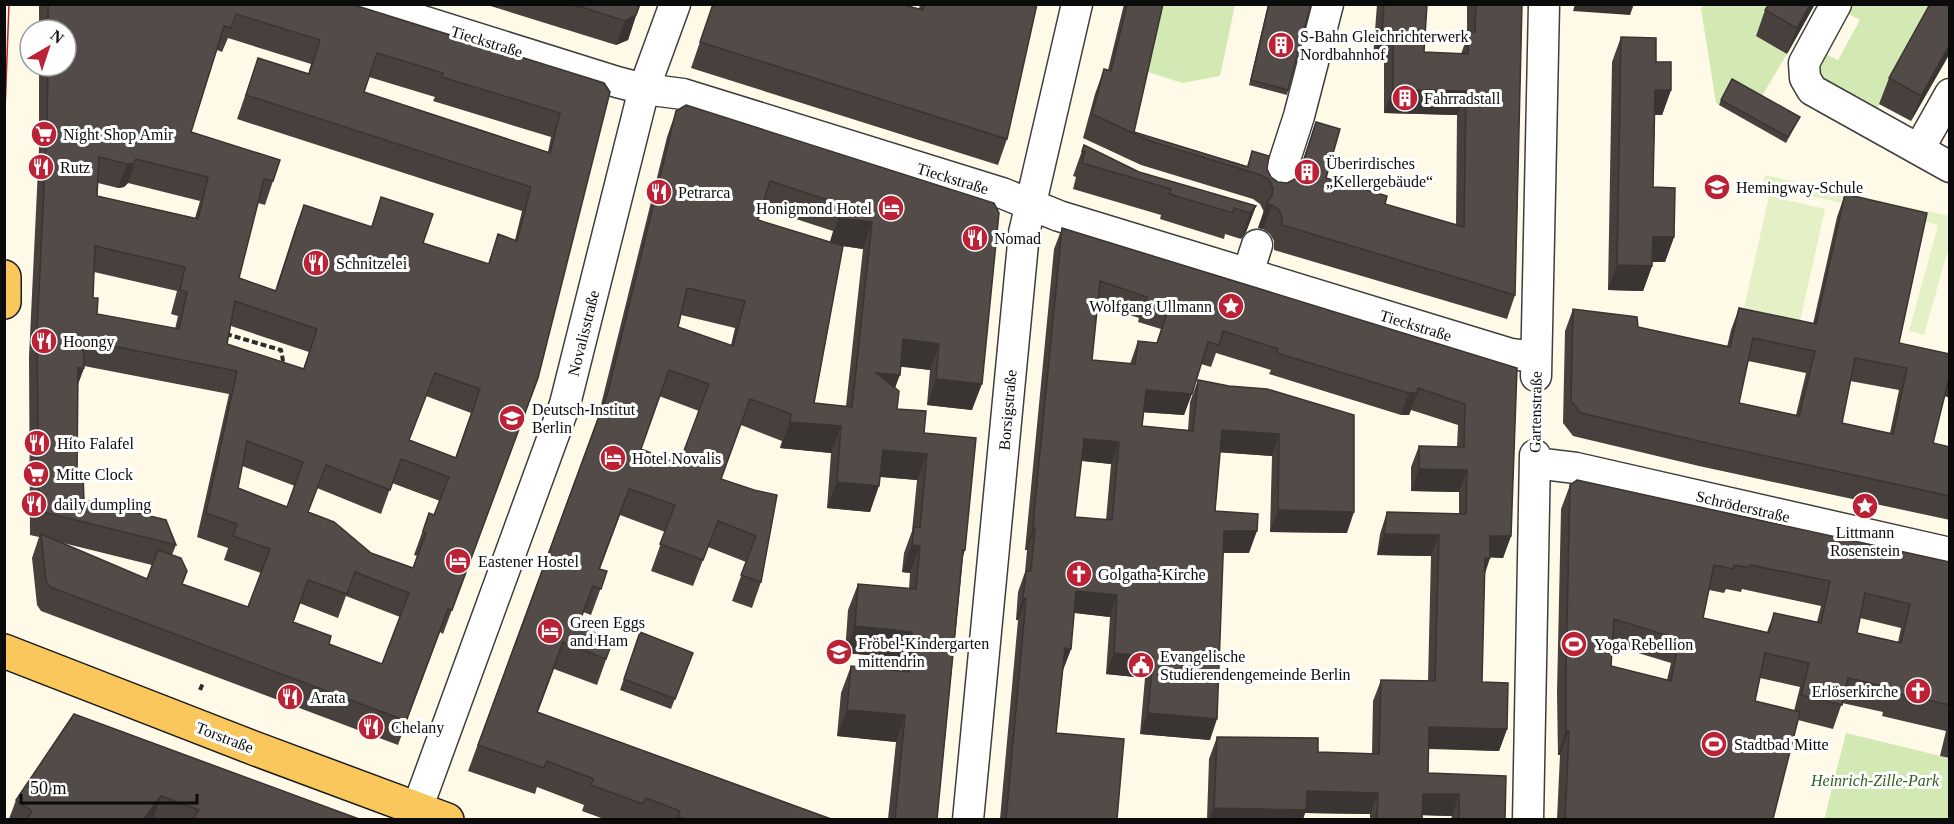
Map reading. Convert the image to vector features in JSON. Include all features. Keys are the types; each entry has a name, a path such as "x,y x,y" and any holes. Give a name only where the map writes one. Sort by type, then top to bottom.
{"main road":[{"path":"4,277 4,302"},
{"name":"Torstraße","path":"4,651 207,730 447,819"}],"street":[{"name":"Tieckstraße","path":"368,4 609,80 644,89 679,93 1002,193 1059,216 1503,352 1536,367"},
{"name":"Novalisstraße","path":"417,809 565,404 644,89 675,4"},
{"name":"Borsigstraße","path":"968,819 1024,233 1077,4"},
{"path":"1275,190 1299,116 1328,4"},
{"name":"Gartenstraße","path":"1536,367 1544,4"},
{"path":"1836,4 1804,63 1805,78 1812,90 1950,167"},
{"path":"1919,149 1950,94"},
{"path":"1248,273 1257,245"},
{"name":"Gartenstraße","path":"1527,819 1535,459"},
{"name":"Schröderstraße","path":"1535,459 1950,553"}],"path":[{"path":"225,334 281,350 284,370"},
{"name":"Gartenstraße","path":"1535,459 1536,367"},
{"path":"200,690 203,683"}],"green space":[{"path":"1160,5 1235,5 1220,76 1182,83 1145,71"},
{"path":"1704,5 1774,5 1756,36 1787,54 1759,101 1731,85 1719,105 1716,103 1701,9"},
{"path":"1836,5 1935,5 1870,122 1812,90 1812,47 1838,60 1860,20 1835,7"},
{"path":"1765,175 1949,216 1949,246 1924,335 1909,331 1938,225 1763,185"},
{"path":"1769,196 1825,209 1800,321 1744,308"},
{"name":"Heinrich-Zille-Park","path":"1846,733 1949,758 1949,819 1824,820"}],"building":[{"path":"48,4 351,4 604,83 610,92 538,378 452,610 448,609 406,721 50,587 46,581 41,534 147,579 158,550 181,558 187,571 182,584 248,607 270,549 233,536 237,524 206,513 237,371 83,340 84,368 78,368 77,474 83,475 84,500 166,520 176,545 39,511 37,333 48,78 78,78 78,18 48,18","holes":["236,14 320,40 309,74 258,58 246,95 531,187 517,241 498,234 489,264 423,243 433,214 381,197 372,227 304,205 276,291 239,278 264,179 273,181 280,160 191,132 224,26 231,28","377,53 443,73 442,77 560,113 550,153 364,92","99,157 127,164 133,164 136,159 208,177 198,219 97,196","95,246 185,267 180,290 187,292 179,329 97,314 98,298 93,298","235,301 317,329 304,369 227,344","435,373 480,389 456,458 409,440","247,441 303,462 287,507 238,488","401,459 449,477 434,515 429,513 423,531 426,533 413,568 371,553 334,522 308,512 326,465 390,490","355,572 409,593 382,664 329,644 331,636 293,622 308,580 347,594"]},
{"path":"572,4 640,4 636,15 625,21"},
{"path":"713,4 900,4 923,10 924,4 1037,4 1007,139 700,42"},
{"path":"1127,4 1163,4 1134,132 1248,167 1252,151 1269,156 1267,169 1271,177 1278,182 1287,183 1295,179 1300,172 1316,122 1340,129 1326,178 1387,196 1385,204 1464,227 1466,91 1393,89 1393,34 1382,33 1384,4 1427,4 1424,52 1468,54 1469,31 1475,32 1476,4 1522,4 1515,295 1282,225 1279,210 1266,204 1272,196 1273,188 1269,180 1261,175 1150,141 1092,114 1104,69 1111,71"},
{"name":"S-Bahn Gleichrichterwerk Nordbahnhof","path":"1269,4 1311,4 1288,90 1251,80"},
{"path":"1769,4 1810,4 1797,28 1765,10"},
{"path":"1930,4 1950,4 1950,44 1921,96 1889,78"},
{"path":"1621,37 1656,38 1656,62 1671,62 1671,90 1655,90 1653,187 1675,188 1674,237 1653,237 1652,266 1617,265"},
{"path":"1732,79 1800,117 1788,137 1721,100"},
{"path":"686,105 994,203 999,213 982,384 936,379 939,344 903,339 900,375 876,373 899,391 897,409 926,411 924,433 976,438 937,819 895,819 905,715 847,710 851,666 909,672 912,632 855,626 858,584 916,589 920,546 912,545 914,527 920,527 927,454 883,450 879,486 837,482 841,426 790,422 791,414 750,399 721,479 777,495 761,582 741,575 756,536 718,521 703,560 660,544 675,505 629,489 599,569 607,571 601,589 593,586 578,626 613,640 606,659 563,642 537,712 831,819 684,819 678,817 680,811 646,798 643,804 591,785 594,779 547,761 544,768 478,745 608,392 676,111","holes":["770,181 843,205 839,218 872,222 852,407 814,403 843,246 758,220","687,288 745,301 733,346 678,327","669,370 709,384 679,464 641,449"]},
{"path":"1084,145 1139,172 1256,206 1250,213 1234,208 1233,213 1169,194 1171,189 1082,163"},
{"path":"1845,194 1927,213 1899,343 1950,354 1950,374 1933,443 1950,447 1950,496 1581,413 1571,401 1573,309 1637,317 1638,327 1730,347 1739,308 1816,324","holes":["1753,338 1815,351 1799,416 1739,403","1855,358 1907,368 1893,434 1842,423"]},
{"path":"1062,228 1517,368 1511,536 1490,536 1490,558 1485,558 1482,682 1508,683 1507,729 1429,727 1428,773 1506,776 1505,819 1459,819 1459,794 1423,794 1422,819 1377,819 1378,793 1307,791 1306,810 1214,808 1217,737 1318,738 1318,752 1379,754 1381,680 1435,681 1439,535 1384,534 1387,512 1466,514 1467,470 1419,469 1419,446 1464,447 1465,404 1418,388 1417,393 1409,393 1277,353 1278,349 1223,331 1219,345 1208,342 1192,394 1146,390 1142,426 1193,431 1198,380 1229,386 1267,389 1354,415 1354,512 1278,510 1279,434 1222,430 1215,511 1258,514 1257,531 1224,531 1217,719 1148,713 1153,657 1114,653 1117,595 1076,591 1071,649 1065,648 1056,733 1124,739 1117,819 1006,819 1026,599 1023,598 1026,571 1031,571 1035,528 1033,528","holes":["1100,281 1147,297 1146,301 1169,307 1157,343 1138,341 1135,364 1092,360","1084,439 1119,442 1112,520 1075,517"]},
{"path":"1577,480 1950,562 1950,705 1891,692 1892,688 1848,678 1842,705 1801,695 1809,663 1765,653 1755,701 1800,712 1773,819 1565,819 1569,731 1566,731 1566,668 1570,485","holes":["1714,565 1733,569 1734,565 1750,568 1750,565 1830,581 1821,623 1774,613 1769,633 1703,618","1865,593 1910,604 1901,643 1857,633","1614,619 1679,639 1671,681 1611,666"]},
{"path":"640,632 693,653 675,699 624,679"},
{"path":"74,714 359,819 193,819 199,810 161,796 144,819 27,819 32,811 16,800"}],"tram line":[{"path":"4,137 9,4"}],"place":[{"name":"S-Bahn Gleichrichterwerk Nordbahnhof","path":"1281,45"},
{"name":"Fahrradstall","path":"1405,98"},
{"name":"Night Shop Amir","path":"44,134"},
{"name":"Rutz","path":"41,167"},
{"name":"Überirdisches „Kellergebäude“","path":"1307,172"},
{"name":"Hemingway-Schule","path":"1717,187"},
{"name":"Petrarca","path":"659,192"},
{"name":"Honigmond Hotel","path":"891,208"},
{"name":"Nomad","path":"975,238"},
{"name":"Schnitzelei","path":"316,263"},
{"name":"Wolfgang Ullmann","path":"1231,306"},
{"name":"Hoongy","path":"44,341"},
{"name":"Deutsch-Institut Berlin","path":"512,418"},
{"name":"Hito Falafel","path":"37,443"},
{"name":"Hotel Novalis","path":"613,458"},
{"name":"Mitte Clock","path":"36,474"},
{"name":"daily dumpling","path":"34,504"},
{"name":"Littmann Rosenstein","path":"1865,506"},
{"name":"Eastener Hostel","path":"458,561"},
{"name":"Golgatha-Kirche","path":"1079,574"},
{"name":"Green Eggs and Ham","path":"550,631"},
{"name":"Yoga Rebellion","path":"1574,644"},
{"name":"Fröbel-Kindergarten mittendrin","path":"839,652"},
{"name":"Evangelische Studierendengemeinde Berlin","path":"1141,665"},
{"name":"Erlöserkirche","path":"1918,691"},
{"name":"Arata","path":"290,697"},
{"name":"Chelany","path":"371,727"},
{"name":"Stadtbad Mitte","path":"1714,744"}]}
